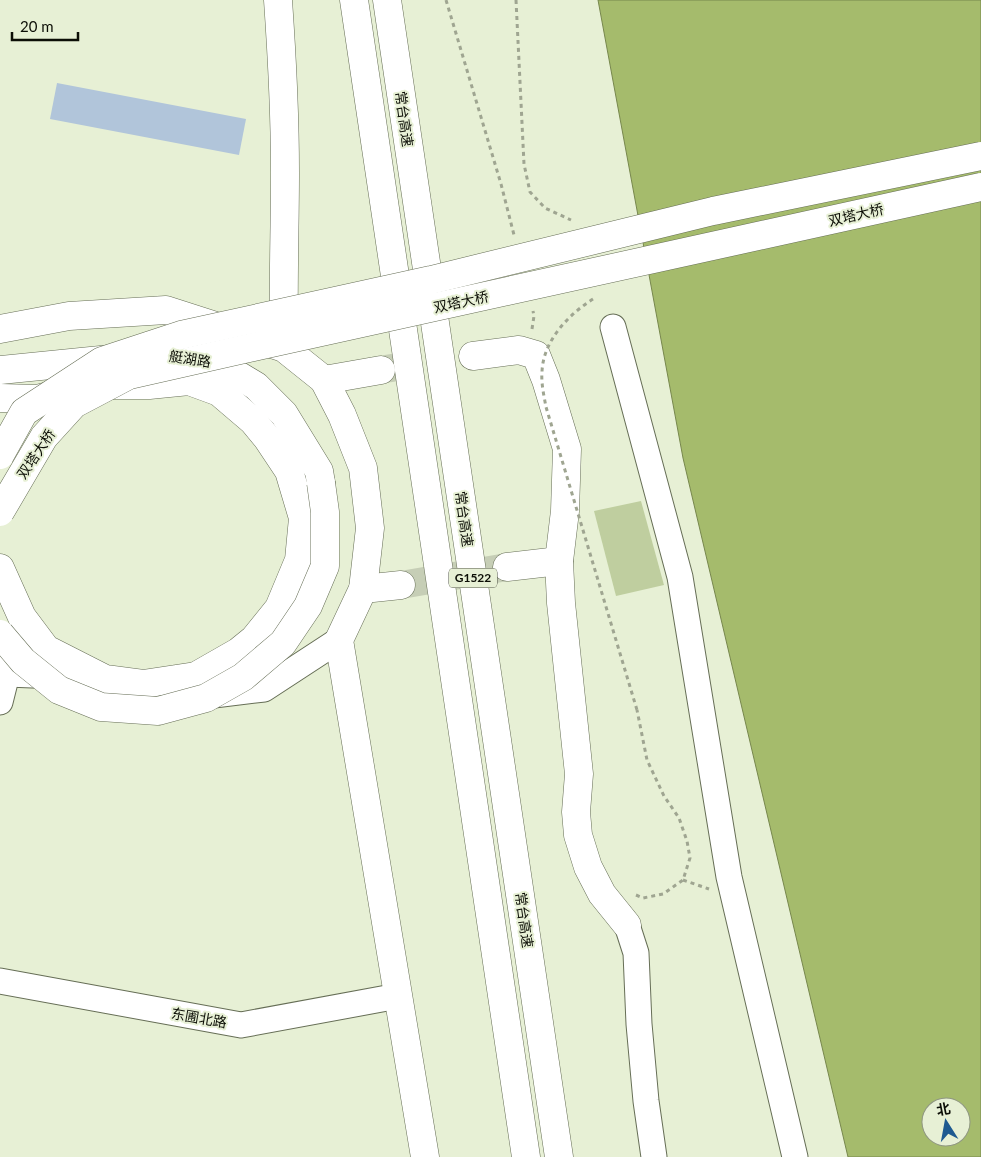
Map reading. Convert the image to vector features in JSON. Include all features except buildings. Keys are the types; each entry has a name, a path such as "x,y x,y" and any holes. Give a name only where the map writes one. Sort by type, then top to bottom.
{"main road":[{"path":"278,0 285,171 284,348"},
{"name":"G1522","path":"354,0 526,1157"},
{"name":"常台高速","path":"386,0 559,1157"},
{"name":"双塔大桥","path":"0,455 24,412 102,361 181,335 431,280 713,212 981,156"},
{"name":"双塔大桥","path":"0,512 44,437 74,404 129,376 981,187"},
{"path":"0,330 69,316 166,310 284,348 324,380 342,415 363,468 370,528 363,589 339,640 425,1157"},
{"path":"473,356 519,350 536,355 546,380 567,449 559,561 561,603 579,774 576,812 578,835 588,867 602,894 627,925"},
{"name":"艇湖路","path":"0,370 160,354 218,363 256,386 284,414 319,471 324,512 325,566 308,606 283,643 243,677 206,698 158,711 101,707 59,690 23,661 0,634"},
{"path":"324,380 381,370"},
{"name":"艇湖路","path":"0,398 37,399 94,386 149,385 189,381 219,392 253,421 289,471 303,518 298,560 279,608 254,639 238,652 196,676 143,684 105,679 46,649 22,617 0,568"},
{"path":"507,567 559,561"},
{"path":"363,589 401,585"}],"street":[{"path":"613,326 680,577 729,877 795,1157"},
{"path":"6,674 58,676 163,701 264,689 339,640"},
{"path":"0,642 6,674 0,702"},
{"path":"627,925 636,954 646,1101 654,1157"},
{"name":"东圃北路","path":"0,981 241,1025 398,996"}],"path":[{"path":"446,0 501,184 514,237"},
{"path":"516,0 524,164 530,192 545,208 570,220 580,218"},
{"path":"595,298 582,306 567,320 555,335 546,351 542,374 546,407 637,710 647,760 664,796 678,818 687,841 690,858 683,880 663,894 643,898 634,895"},
{"path":"519,350 532,334 534,316 532,308"}],"shaded area":[{"path":"598,0 981,0 981,1157 848,1157 683,458"},
{"path":"641,501 664,585 616,596 594,511"}],"tunnel":[{"path":"385,369 473,356"},
{"path":"401,585 507,567"}]}
